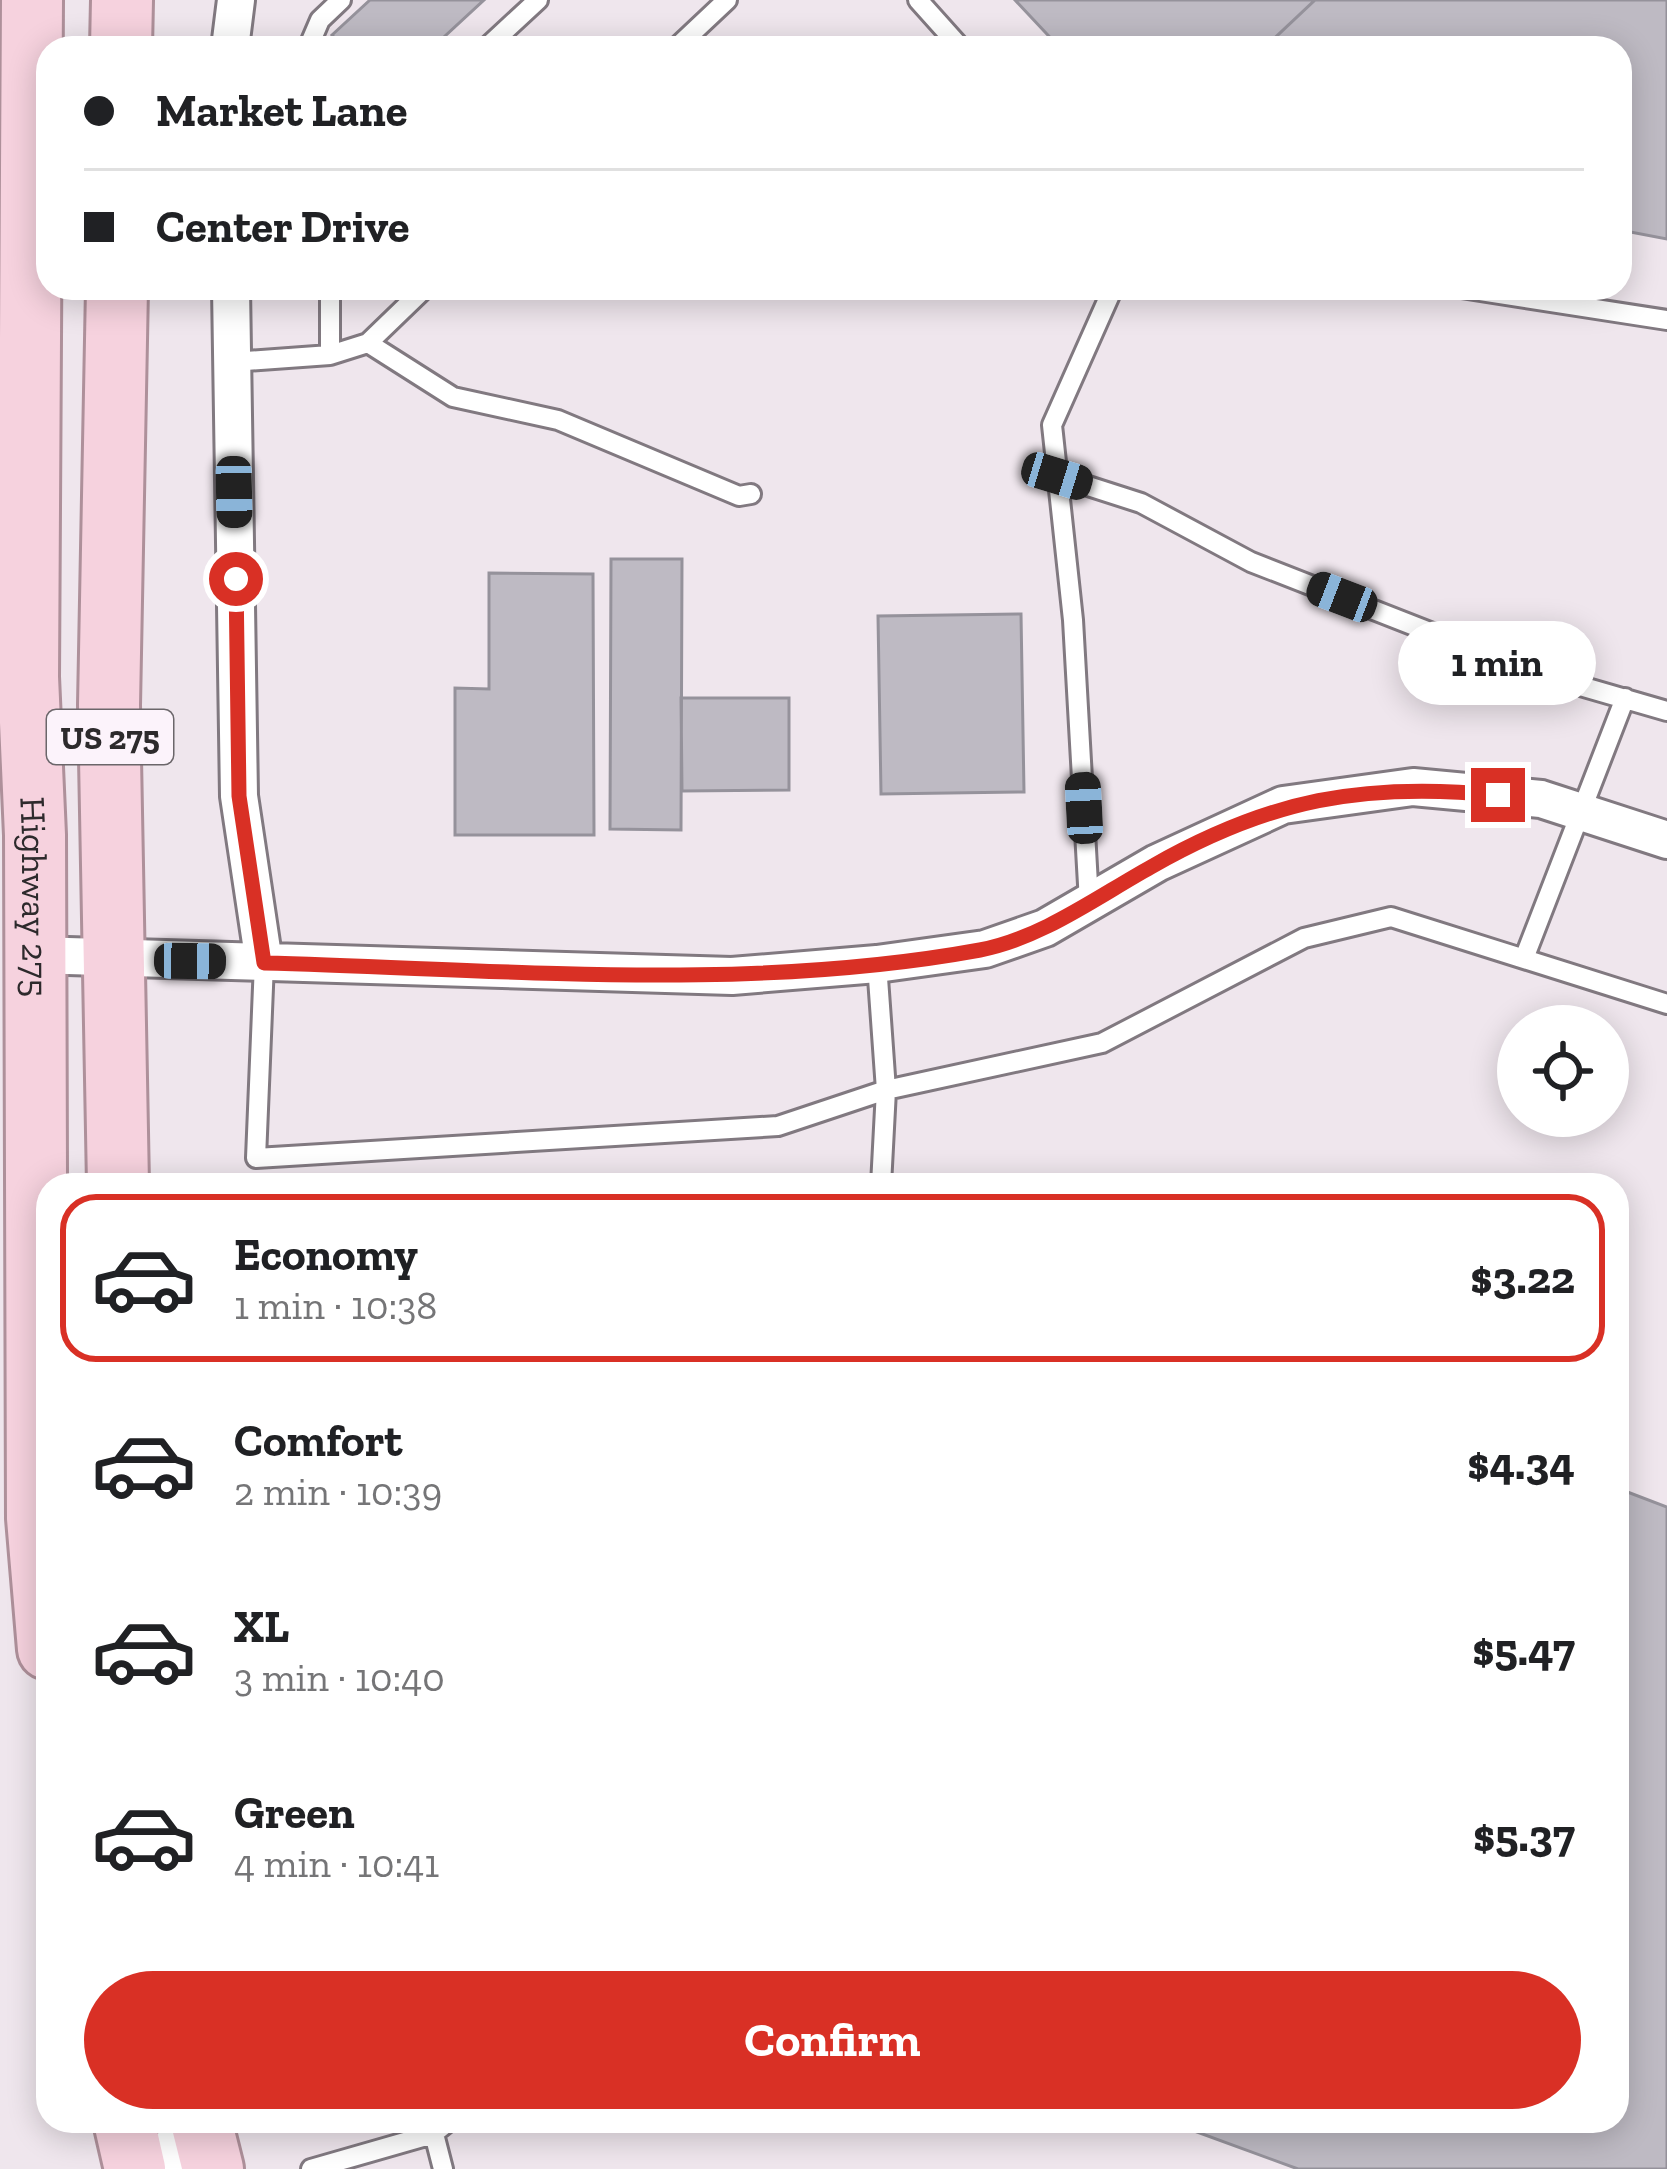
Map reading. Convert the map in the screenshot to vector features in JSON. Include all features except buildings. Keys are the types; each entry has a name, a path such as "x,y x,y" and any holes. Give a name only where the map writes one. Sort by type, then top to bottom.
{"highway":[{"name":"Highway 275","path":"32,0 28,677 36,1330"},
{"path":"122,0 122,36"},
{"name":"US 275","path":"117,300 109,705 118,1173"},
{"path":"127,2133 135,2169"}],"street":[{"path":"232,36 236,0"},
{"path":"231,300 239,796 264,963"},
{"path":"34,955 732,976 877,964 985,949 1045,928 1157,863 1282,805 1413,787 1541,799 1667,840"},
{"path":"146,2169 209,2136"}],"lane":[{"path":"313,36 320,20 341,0"},
{"path":"499,36 538,0"},
{"path":"689,36 727,0"},
{"path":"918,0 951,36"},
{"path":"330,300 330,356"},
{"path":"232,362 330,356 368,343 413,300"},
{"path":"1089,902 1073,620 1052,425 1108,300"},
{"path":"1539,300 1667,320"},
{"path":"368,343 453,397 558,420 739,496 751,494"},
{"path":"1057,476 1142,503 1251,562 1532,672 1667,711"},
{"path":"1525,956 1625,698"},
{"path":"264,963 256,1158 778,1126 886,1090 1102,1043 1304,938 1391,917 1667,1004"},
{"path":"877,964 886,1090 882,1173"},
{"path":"311,2169 415,2133"},
{"path":"439,2133 443,2169"}],"route":[{"path":"236,579 239,796 264,963 732,976 877,964 985,949 1045,928 1157,863 1282,805 1413,787 1498,795"}]}
